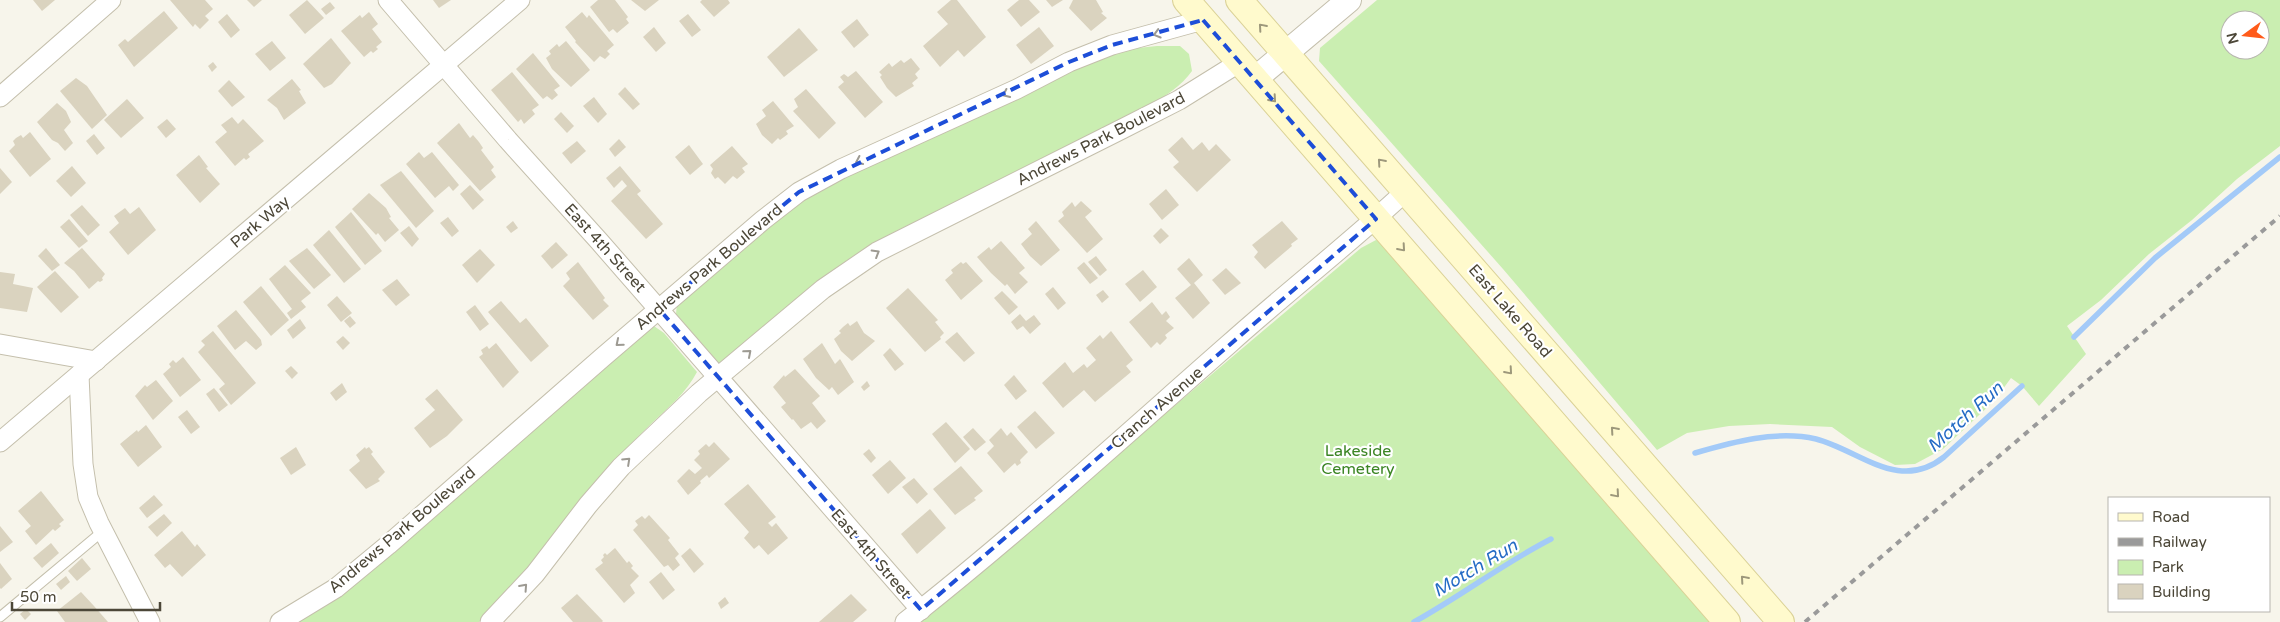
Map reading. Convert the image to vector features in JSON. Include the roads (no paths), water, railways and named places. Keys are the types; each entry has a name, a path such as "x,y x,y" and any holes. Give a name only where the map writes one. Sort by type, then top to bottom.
{"main road":[{"path":"1186,0 1727,622"},
{"name":"East Lake Road","path":"1239,0 1781,622"}],"street":[{"path":"0,97 111,0"},
{"name":"East 4th Street","path":"388,0 921,610"},
{"name":"Park Way","path":"0,442 520,0"},
{"path":"1248,71 1286,54 1349,0"},
{"name":"Andrews Park Boulevard","path":"280,622 336,588 762,220 799,192 841,169 1017,89 1069,62 1112,45 1203,20"},
{"name":"Andrews Park Boulevard","path":"490,622 535,574 588,505 621,467 717,378 823,289 877,252 1179,100 1248,71"},
{"name":"Cranch Avenue","path":"905,622 1376,219 1406,191"},
{"path":"0,344 96,361"},
{"path":"79,375 83,464 88,497 103,531 150,622"}],"lane":[{"path":"0,617 103,531"}],"waterway":[{"name":"Motch Run","path":"2074,337 2155,258 2280,157"},
{"name":"Motch Run","path":"1695,453 1755,438 1801,437 1832,444 1879,466 1911,471 1927,467 1944,457 2022,386"},
{"name":"Motch Run","path":"1414,622 1516,558 1551,539"}],"railway":[{"path":"1805,622 2280,216"}],"park label":[{"name":"Lakeside Cemetery","path":"1358,460"}]}
